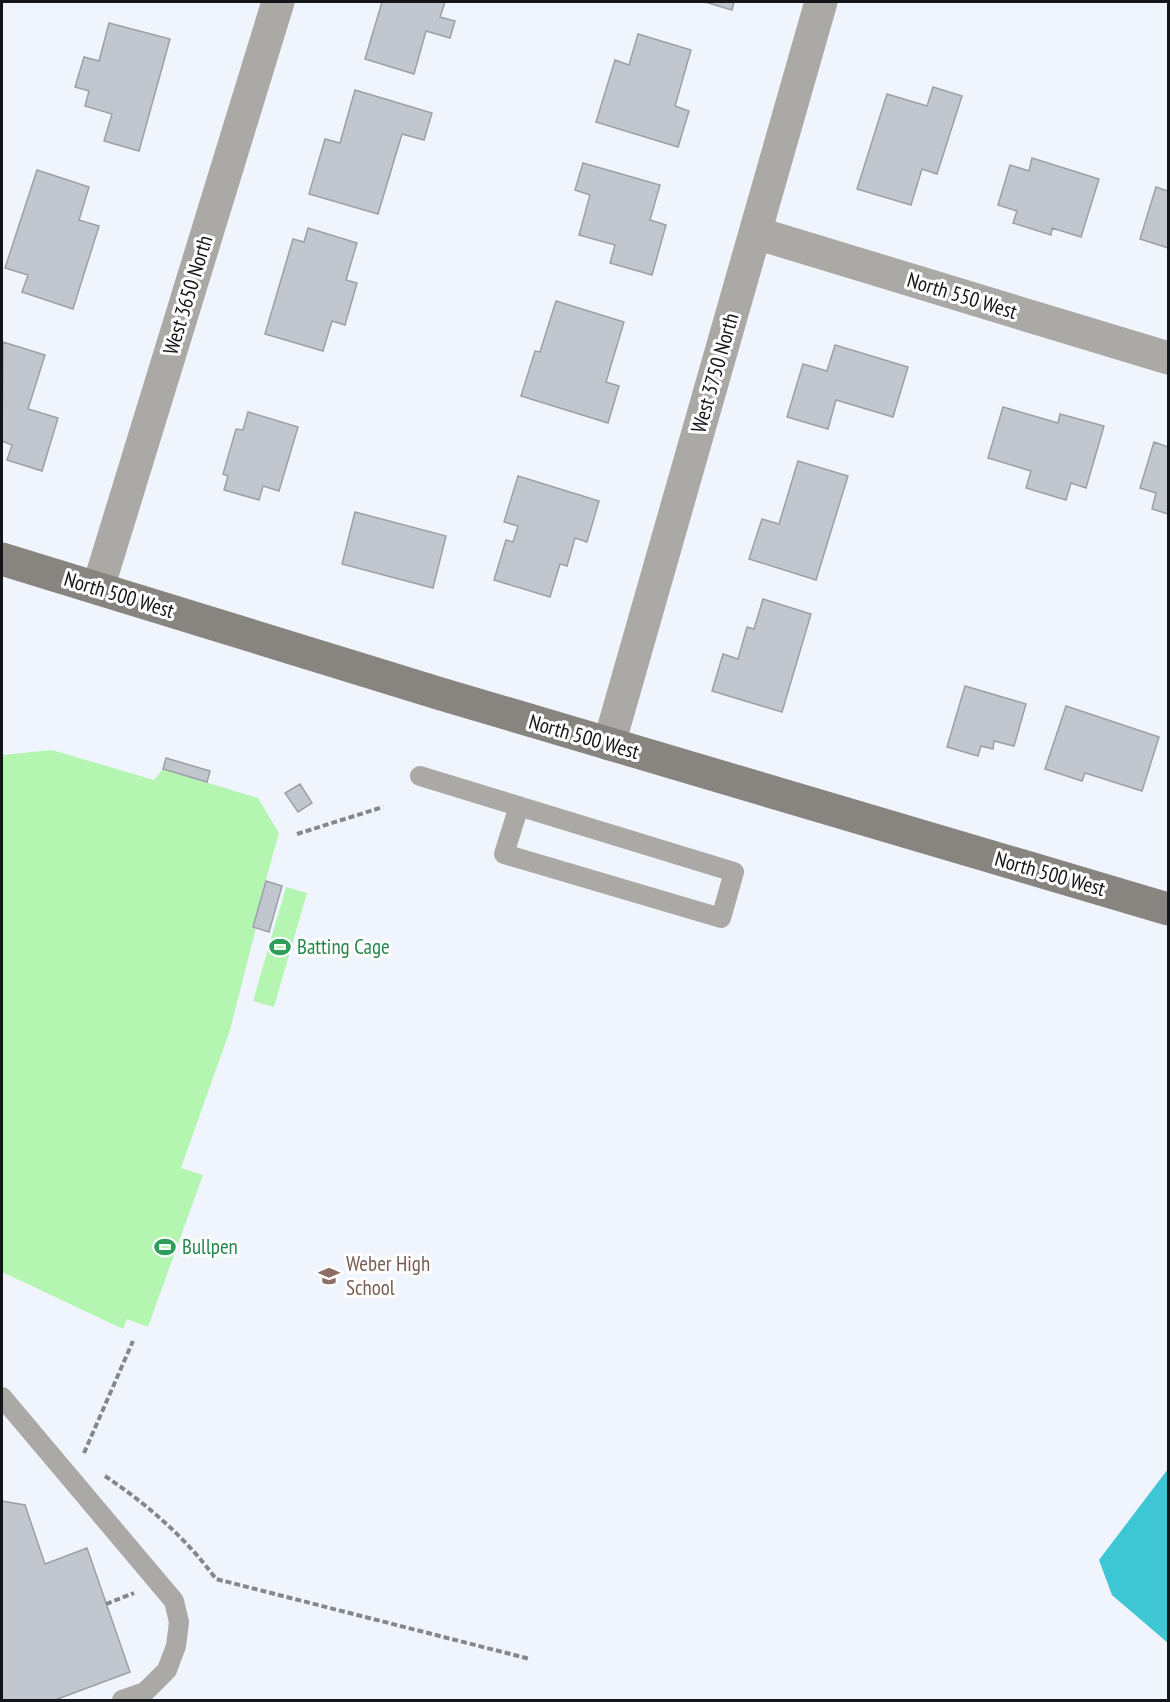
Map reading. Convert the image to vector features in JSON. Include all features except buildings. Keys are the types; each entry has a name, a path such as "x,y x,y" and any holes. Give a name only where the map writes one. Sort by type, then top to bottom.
{"street":[{"name":"West 3650 North","path":"98,588 278,2"},
{"name":"West 3750 North","path":"609,744 821,2"},
{"name":"North 550 West","path":"756,233 1168,358"},
{"name":"North 500 West","path":"2,559 609,744 1168,909"}],"lane":[{"path":"420,776 519,806 734,872 721,918 504,854 519,806"},
{"path":"2,1397 174,1601 179,1622 176,1646 167,1670 145,1692 122,1701"}],"path":[{"path":"297,834 383,807"},
{"path":"80,1460 133,1341"},
{"path":"98,1472 165,1521 200,1557 216,1579 530,1659"},
{"path":"106,1604 139,1592"}],"green space":[{"path":"52,750 154,780 163,769 258,798 279,833 253,926 256,928 230,1030 181,1168 203,1175 148,1327 127,1319 123,1329 2,1272 2,755"},
{"name":"Batting Cage","path":"286,887 307,893 274,1007 253,1001"}],"water":[{"path":"1168,1469 1168,1643 1112,1595 1099,1560"}],"place":[{"name":"Batting Cage","path":"280,947"},
{"name":"Bullpen","path":"165,1247"},
{"name":"Weber High School","path":"329,1276"}]}
